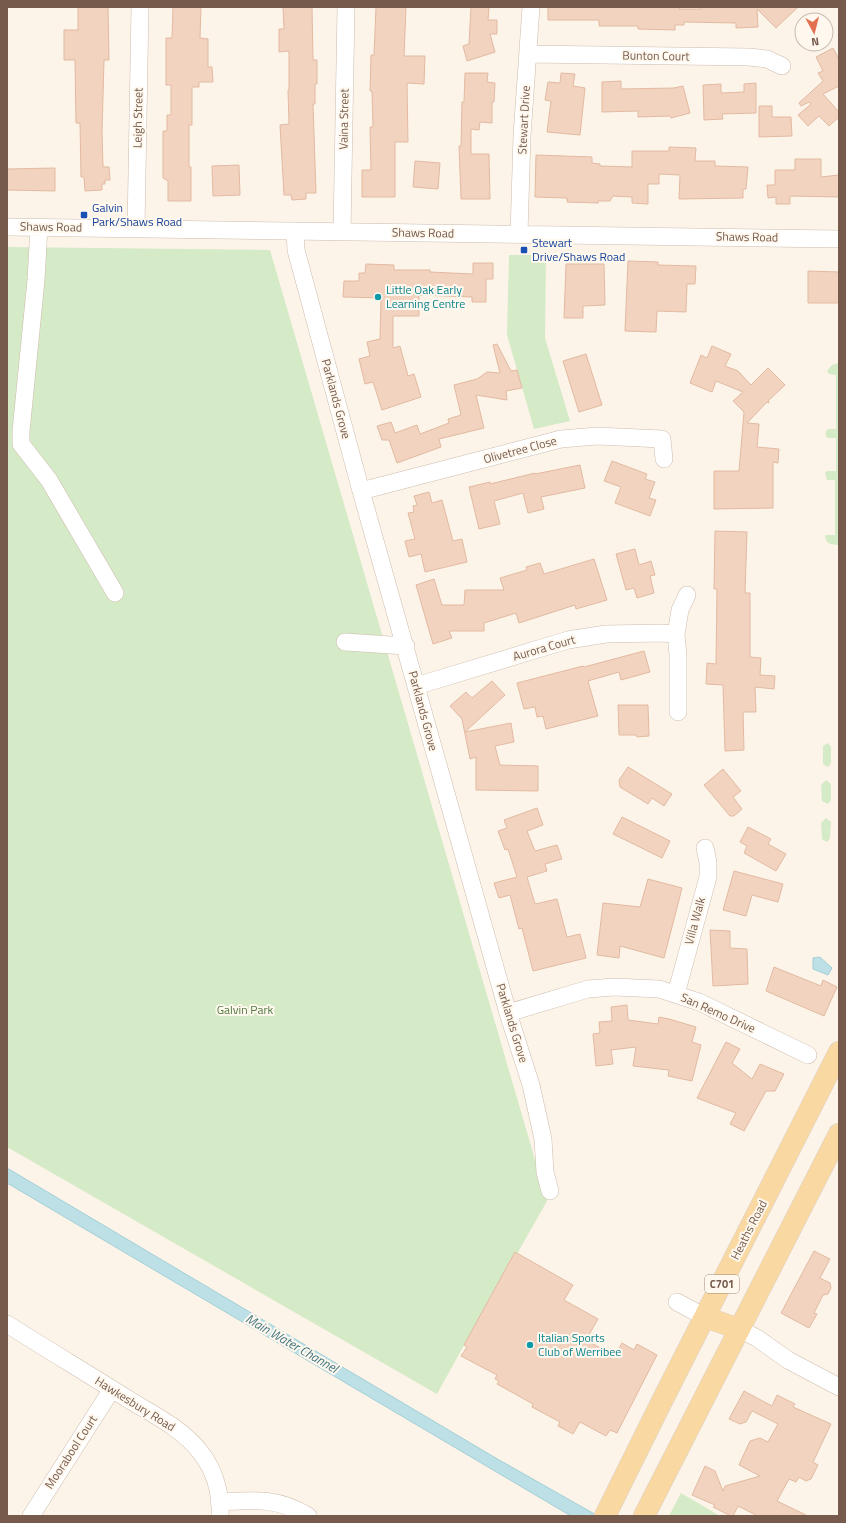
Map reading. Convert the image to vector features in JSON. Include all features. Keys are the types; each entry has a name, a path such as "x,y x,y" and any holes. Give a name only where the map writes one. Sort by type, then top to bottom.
{"main road":[{"name":"Heaths Road","path":"605,1516 839,1052"},
{"name":"C701","path":"644,1516 839,1134"},
{"path":"705,1317 737,1334"}],"street":[{"name":"Leigh Street","path":"136,229 140,7"},
{"name":"Vaina Street","path":"342,232 346,7"},
{"name":"Stewart Drive","path":"519,234 522,136 531,7"},
{"name":"Bunton Court","path":"528,54 749,58 767,59 782,66"},
{"name":"Shaws Road","path":"7,227 839,239"},
{"path":"38,227 36,280 21,444 49,480 116,593"},
{"name":"Parklands Grove","path":"295,231 296,250 361,491 406,646 508,1013 531,1085 543,1139 545,1172 550,1192"},
{"name":"Olivetree Close","path":"361,491 561,439 597,436 662,439 664,459"},
{"path":"678,712 678,654 676,634 680,610 687,595"},
{"name":"Aurora Court","path":"416,686 568,640 606,634 676,634"},
{"path":"345,642 406,646"},
{"name":"Villa Walk","path":"676,994 708,877 706,848"},
{"name":"San Remo Drive","path":"508,1013 588,989 614,987 659,989 699,1002 808,1055"},
{"path":"677,1302 705,1317"},
{"name":"Hawkesbury Road","path":"7,1324 173,1427 195,1445 202,1454 217,1483 220,1509"},
{"path":"737,1334 757,1338 788,1360 839,1387"},
{"name":"Moorabool Court","path":"31,1516 112,1389"},
{"path":"220,1509 261,1500 285,1505 308,1516"}],"green space":[{"name":"Galvin Park","path":"7,247 270,250 547,1201 517,1254 515,1253 437,1394 7,1147"},
{"path":"509,255 546,255 545,338 570,421 534,429 507,335"},
{"path":"839,363 839,545 829,544 826,541 825,536 835,535 835,480 827,480 825,473 827,471 836,471 836,438 827,438 826,431 828,429 836,429 836,375 829,374 827,371 832,365"},
{"path":"828,743 831,747 831,763 828,767 823,764 823,746"},
{"path":"826,780 831,784 831,800 828,804 822,801 821,785"},
{"path":"826,818 831,822 830,838 827,842 822,839 821,823"},
{"path":"681,1493 720,1516 669,1516"}],"water":[{"path":"819,957 832,968 828,975 813,969 813,958"},
{"name":"Main Water Channel","path":"7,1168 494,1457 598,1516 571,1516 7,1183"}],"building":[{"path":"78,7 108,7 109,60 104,60 102,131 103,167 109,167 110,180 105,180 105,184 102,184 102,190 85,191 84,177 81,177 80,123 76,123 75,60 64,60 64,30 78,30"},
{"path":"173,7 201,7 200,38 208,39 208,67 212,67 213,82 199,82 199,87 192,87 192,125 189,125 191,201 168,201 168,181 163,178 163,131 167,131 167,115 171,115 171,85 166,85 166,38 172,38"},
{"path":"283,7 312,7 313,60 317,60 317,84 315,84 315,104 313,104 316,193 306,193 306,199 292,200 291,195 284,195 280,125 289,124 289,51 279,52 279,29 284,29"},
{"path":"376,7 406,7 404,56 425,56 424,84 407,83 408,142 395,142 395,197 362,197 362,170 371,170 370,127 373,127 372,91 370,91 371,55 374,55"},
{"path":"471,7 489,7 488,20 497,20 497,34 490,34 495,52 467,61 463,46 469,44"},
{"path":"548,7 680,7 679,9 701,9 701,7 798,7 776,28 757,9 758,27 736,28 736,23 684,22 684,25 675,25 675,30 638,29 638,26 599,26 599,20 548,20"},
{"path":"834,50 839,59 839,86 823,94 839,112 839,117 829,126 819,116 808,126 798,115 811,104 809,102 801,106 799,103 823,81 818,73 823,71 816,57 825,52 834,52"},
{"path":"465,73 488,73 487,82 495,83 494,102 492,102 492,123 480,122 479,130 471,129 471,154 489,154 490,199 461,199 459,146 461,146 462,102 464,102"},
{"path":"561,73 575,74 573,86 585,88 580,135 547,132 551,101 545,100 548,82 560,83"},
{"path":"621,81 621,89 674,88 683,86 690,113 671,118 670,116 638,117 638,111 602,112 602,82"},
{"path":"756,83 756,113 722,114 723,119 704,120 703,85 721,84 721,93 744,92 744,84"},
{"path":"759,106 772,106 772,117 791,117 792,136 759,137"},
{"path":"669,147 696,148 695,161 715,161 715,166 748,167 746,189 743,189 743,198 679,199 680,175 659,174 659,184 648,184 648,204 632,203 632,197 613,196 610,201 598,201 598,203 567,202 567,198 535,197 536,155 592,157 592,163 600,164 600,166 632,167 632,151 669,151"},
{"path":"795,159 821,159 821,177 839,175 839,197 790,196 790,204 776,204 776,197 768,198 767,185 775,185 775,170 795,170"},
{"path":"415,161 440,163 438,189 413,187"},
{"path":"239,165 240,195 213,196 212,166"},
{"path":"55,168 55,191 7,190 7,169"},
{"path":"628,261 658,262 658,265 696,266 695,284 687,284 686,312 657,311 656,332 625,331"},
{"path":"473,263 493,263 493,279 486,279 486,302 472,302 472,297 419,295 419,316 393,316 393,348 400,346 408,376 414,374 421,397 382,410 373,382 365,384 359,359 370,356 367,342 380,339 381,298 343,297 344,281 359,281 359,273 365,273 366,264 394,265 394,270 430,270 430,272 473,274"},
{"path":"566,264 604,264 605,305 583,306 583,318 564,318"},
{"path":"808,271 839,272 839,303 808,303"},
{"path":"497,344 511,371 517,370 522,388 506,391 507,400 476,395 484,428 439,439 441,447 397,463 389,440 382,440 377,426 391,422 395,433 417,425 420,434 449,423 448,419 461,415 454,385 477,379 487,372 500,373 493,345"},
{"path":"712,346 731,354 725,366 738,371 751,385 768,368 785,385 768,401 769,403 767,402 747,423 759,424 757,447 779,449 778,463 773,462 773,508 714,509 714,471 739,471 744,412 733,401 743,392 716,381 712,392 690,383 701,355 707,358"},
{"path":"586,354 602,405 579,412 563,361"},
{"path":"612,461 647,474 645,479 655,482 649,498 656,500 650,516 615,503 621,487 604,481"},
{"path":"580,465 585,488 541,497 544,509 528,513 523,493 494,501 500,524 479,529 469,487"},
{"path":"429,492 432,503 442,500 453,541 462,539 467,562 425,572 421,554 409,557 405,541 415,539 408,513 414,512 413,506 417,505 414,496"},
{"path":"715,531 747,532 745,593 750,593 750,657 761,658 760,675 775,676 774,689 755,687 756,712 743,712 744,750 725,751 723,685 706,684 707,663 716,664 717,589 714,589"},
{"path":"635,549 639,565 651,561 655,575 650,576 654,593 637,598 634,588 626,590 616,554"},
{"path":"594,559 607,600 576,609 575,605 519,623 516,613 484,623 484,631 449,631 452,638 433,644 416,585 434,579 442,605 464,605 465,590 504,590 500,578 527,570 526,567 540,563 544,574"},
{"path":"644,651 650,672 621,680 619,672 588,681 598,716 546,729 543,716 537,717 535,707 524,709 517,683"},
{"path":"492,681 505,695 465,732 511,723 514,742 495,746 500,765 538,766 538,791 476,790 476,757 470,759 462,719 450,706 466,692 472,698"},
{"path":"618,705 648,705 649,736 637,737 636,735 619,735"},
{"path":"628,767 672,794 664,806 652,798 648,804 620,787 619,780"},
{"path":"723,769 741,791 733,797 742,809 734,816 730,816 704,785"},
{"path":"537,808 543,825 527,831 535,851 557,845 562,859 545,864 547,871 527,877 535,904 557,899 567,937 580,934 586,958 533,971 522,928 519,929 510,895 499,898 494,883 517,877 508,849 505,850 498,831 507,828 504,820"},
{"path":"622,817 670,841 662,858 613,834"},
{"path":"748,827 771,839 768,844 786,854 776,871 744,853 747,846 740,842"},
{"path":"734,871 783,884 778,902 752,895 746,916 723,910"},
{"path":"648,879 682,888 664,958 620,946 619,958 597,955 603,903 640,907"},
{"path":"710,930 730,931 730,948 747,949 748,984 713,986"},
{"path":"774,967 821,986 823,980 837,987 824,1016 766,991"},
{"path":"627,1005 628,1020 658,1024 659,1017 696,1027 692,1042 701,1045 692,1081 668,1076 669,1070 633,1066 636,1047 611,1050 613,1064 596,1066 593,1034 600,1033 599,1022 612,1021 611,1007"},
{"path":"726,1042 740,1049 732,1063 752,1079 760,1064 784,1074 775,1091 766,1091 744,1131 730,1124 736,1113 697,1098"},
{"path":"814,1251 830,1259 820,1278 830,1283 831,1288 828,1294 823,1295 814,1313 817,1314 809,1328 781,1313"},
{"name":"Italian Sports Club of Werribee","path":"515,1252 573,1285 564,1300 598,1319 586,1340 615,1356 622,1343 634,1350 637,1344 657,1355 617,1433 610,1430 606,1436 580,1422 573,1434 558,1426 560,1422 532,1407 533,1404 497,1384 499,1381 495,1379 497,1375 461,1356 467,1347 464,1345"},
{"path":"744,1391 772,1406 777,1395 795,1404 793,1407 831,1424 813,1462 818,1465 811,1479 806,1481 799,1477 796,1482 789,1479 777,1501 808,1516 758,1516 738,1506 733,1516 731,1516 713,1507 715,1505 692,1495 705,1466 715,1471 723,1491 725,1486 760,1476 739,1465 750,1441 760,1438 768,1442 778,1424 752,1411 746,1422 740,1424 729,1419"}],"place":[{"name":"Galvin Park/Shaws Road","path":"84,215"},
{"name":"Stewart Drive/Shaws Road","path":"524,250"},
{"name":"Little Oak Early Learning Centre","path":"378,297"},
{"name":"Italian Sports Club of Werribee","path":"530,1345"}]}
